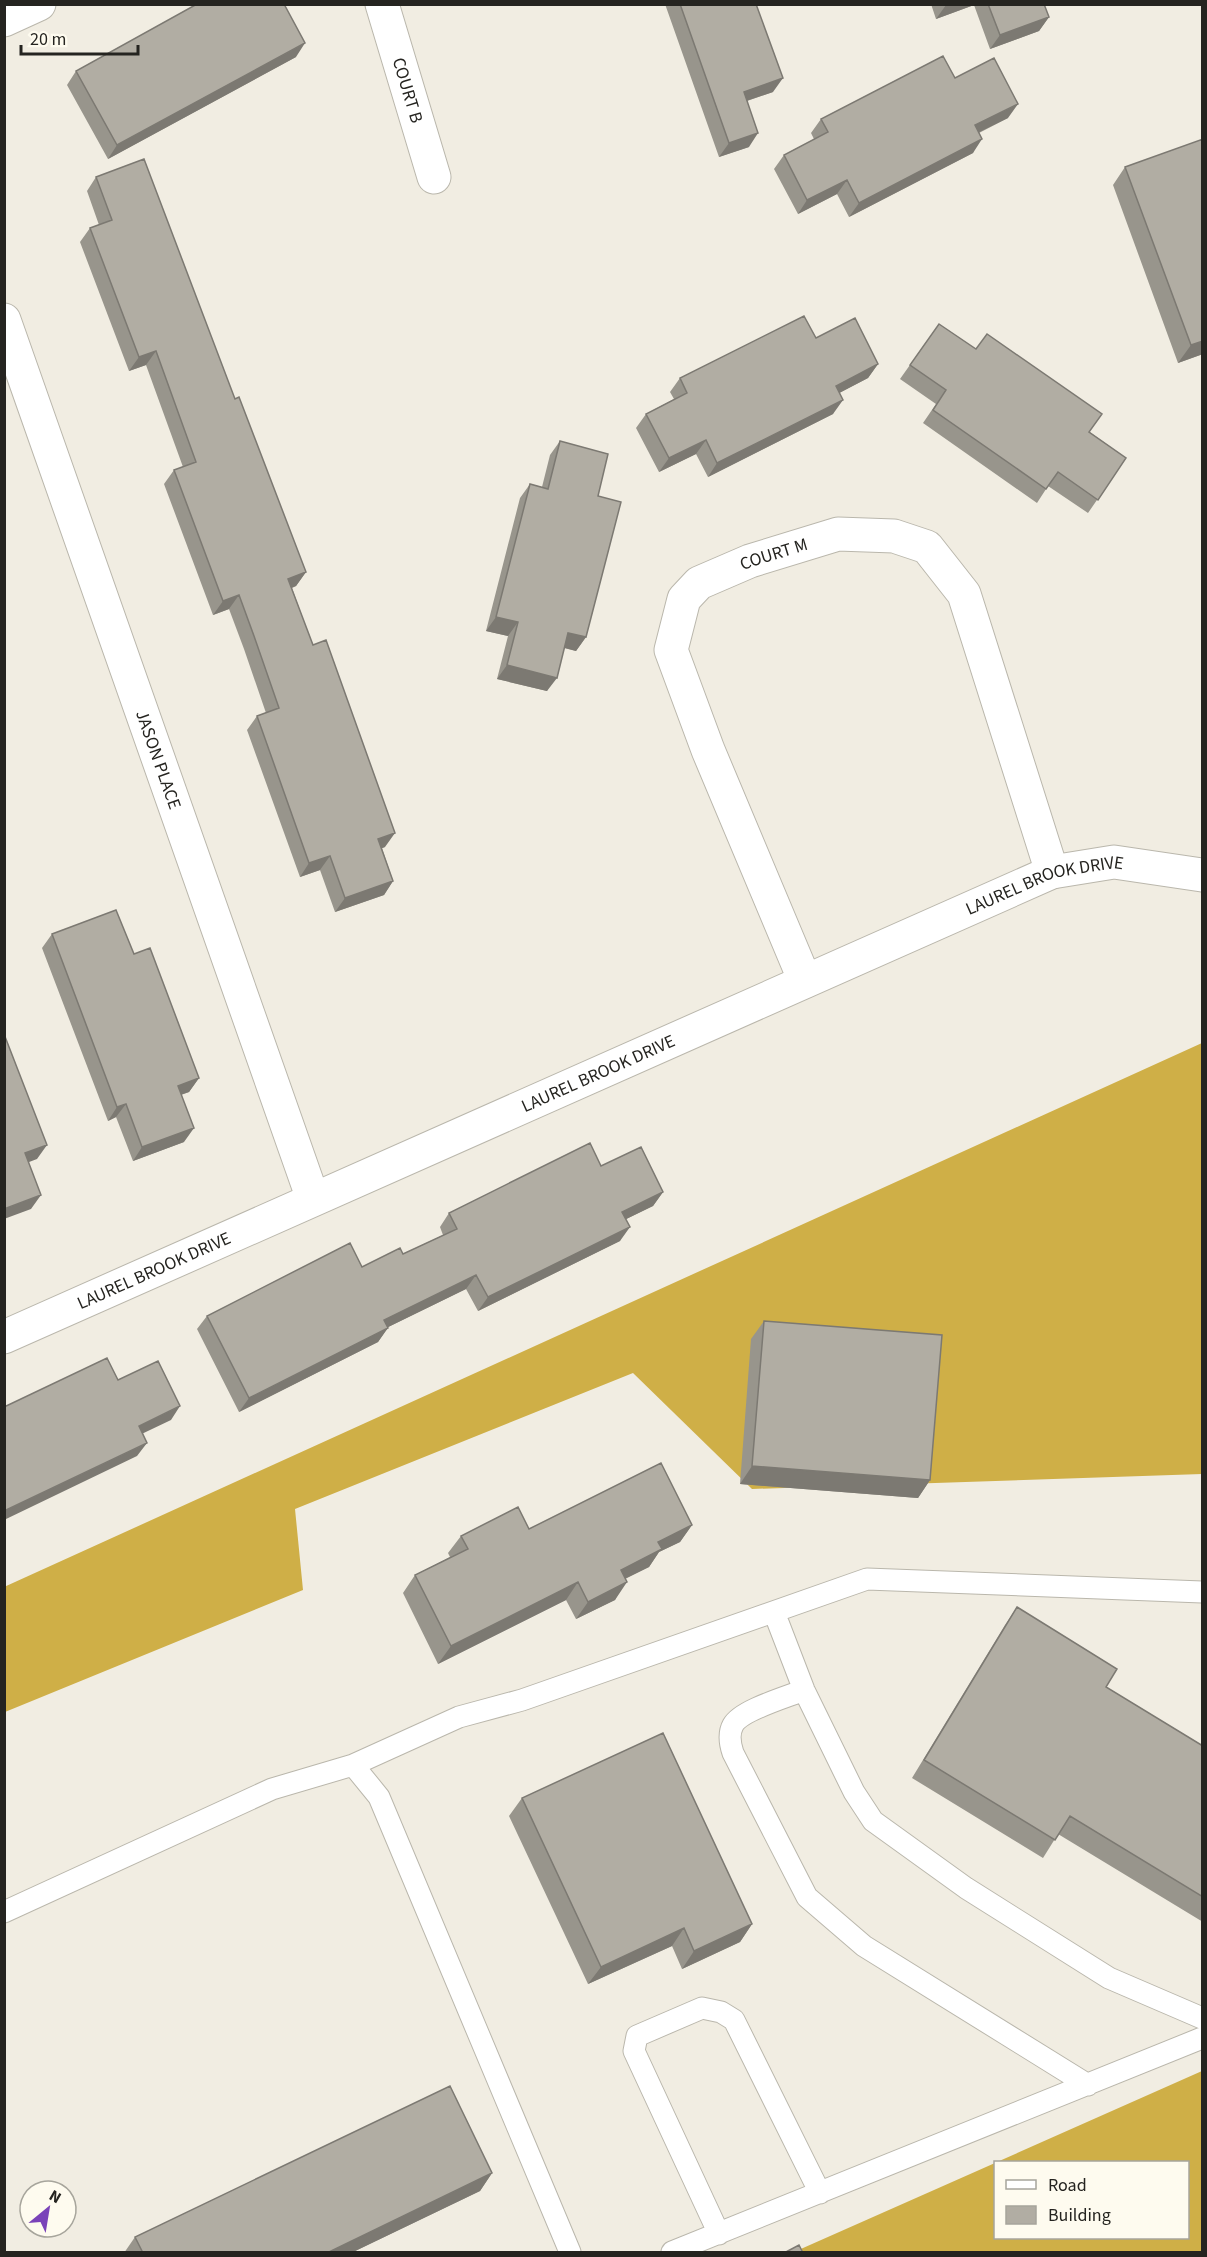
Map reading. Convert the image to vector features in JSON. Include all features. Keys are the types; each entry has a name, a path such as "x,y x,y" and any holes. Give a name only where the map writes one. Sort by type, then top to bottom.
{"street":[{"path":"4,20 39,4"},
{"name":"COURT B","path":"382,4 434,177"},
{"name":"JASON PLACE","path":"4,320 313,1199"},
{"name":"COURT M","path":"805,981 708,750 671,650 684,599 699,583 750,561 838,534 894,536 927,547 964,594 1052,872"},
{"name":"LAUREL BROOK DRIVE","path":"4,1337 1052,872 1114,862 1203,875"}],"lane":[{"path":"4,1912 272,1789 353,1765 459,1717 522,1700 867,1579 1203,1592"},
{"path":"774,1612 804,1690 854,1792 873,1821 966,1887 1109,1978 1203,2018"},
{"path":"804,1690 740,1716 732,1726 730,1740 732,1753 807,1897 864,1946 1088,2085"},
{"path":"353,1765 379,1797 570,2253"},
{"path":"719,2234 634,2051 637,2036 702,2008 721,2012 734,2020 820,2193"},
{"path":"672,2253 1203,2038"}],"shaded area":[{"path":"1202,1043 1202,1474 752,1489 633,1373 295,1509 303,1590 5,1712 4,1587"},
{"path":"1202,2071 1202,2252 794,2252 994,2163 994,2239 1189,2239 1189,2161 999,2161"}],"building":[{"path":"197,4 284,4 305,43 117,145 76,71"},
{"path":"680,4 756,4 783,78 744,92 758,133 729,143"},
{"path":"988,4 1044,4 1049,17 1000,35"},
{"path":"943,56 955,78 994,58 1018,104 975,125 982,139 859,203 847,180 807,200 784,155 828,132 821,119"},
{"path":"1203,139 1203,341 1191,345 1125,167"},
{"path":"144,159 235,399 239,397 306,572 288,579 313,645 326,640 395,833 378,839 393,881 345,898 330,856 309,863 257,716 279,708 239,595 223,601 174,470 196,462 156,351 139,357 90,228 112,220 96,177"},
{"path":"804,316 816,338 855,318 878,364 836,386 843,400 717,463 706,440 669,458 646,414 687,393 680,378"},
{"path":"939,324 976,349 987,334 1102,414 1089,432 1126,458 1098,500 1058,472 1046,489 933,410 946,390 910,365"},
{"path":"560,441 608,454 598,496 621,502 586,637 568,633 557,678 507,665 518,622 496,617 530,484 548,489"},
{"path":"116,910 134,954 150,948 199,1078 178,1086 194,1128 142,1147 126,1104 117,1107 52,934"},
{"path":"4,1034 47,1145 25,1153 41,1195 4,1209"},
{"path":"590,1143 601,1166 641,1147 663,1192 622,1212 630,1227 488,1297 476,1275 384,1320 388,1328 249,1398 207,1316 350,1243 362,1267 400,1248 403,1254 457,1229 449,1213"},
{"path":"764,1321 942,1335 930,1480 752,1466"},
{"path":"107,1358 118,1380 158,1361 180,1406 139,1426 147,1443 4,1511 4,1407"},
{"path":"661,1463 692,1525 658,1542 662,1549 621,1570 627,1582 588,1602 578,1582 451,1646 415,1575 468,1549 461,1536 518,1507 529,1529"},
{"path":"1017,1607 1117,1669 1106,1687 1203,1746 1203,1897 1070,1816 1055,1840 924,1760"},
{"path":"663,1733 752,1924 694,1951 684,1928 601,1967 522,1798"},
{"path":"450,2086 492,2173 327,2253 143,2253 135,2237"},
{"path":"799,2245 803,2253 784,2253"}]}
